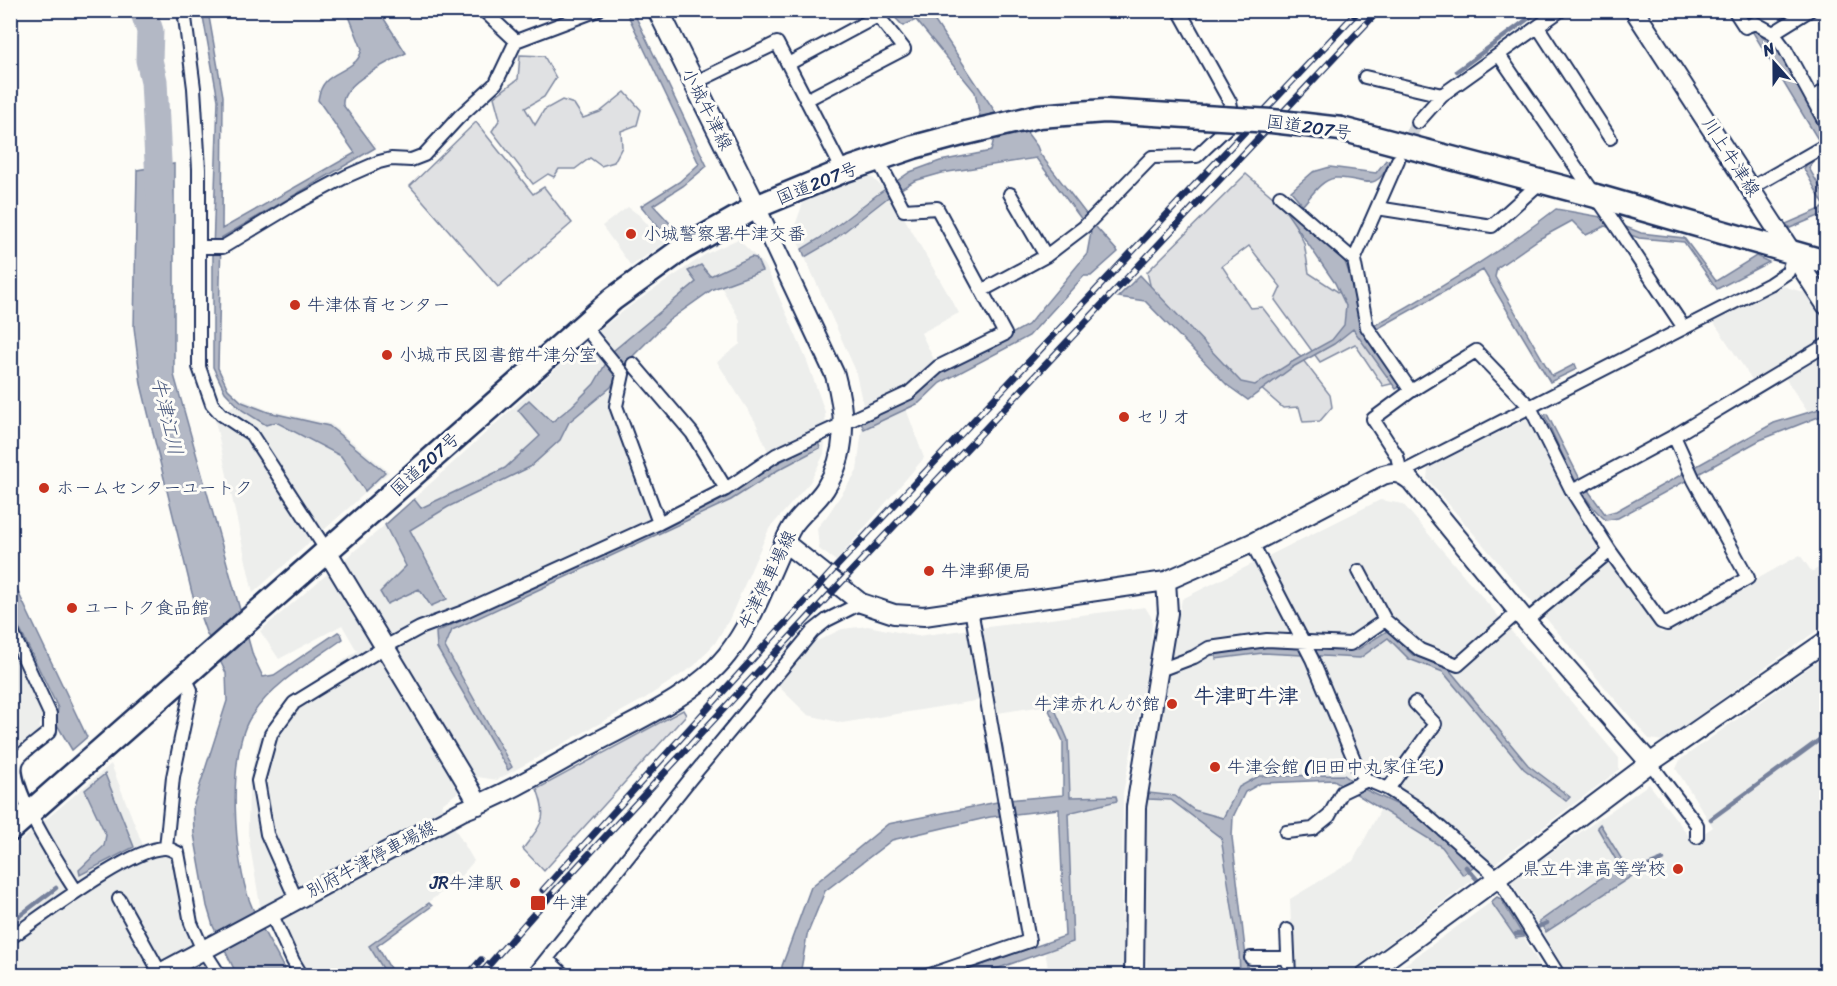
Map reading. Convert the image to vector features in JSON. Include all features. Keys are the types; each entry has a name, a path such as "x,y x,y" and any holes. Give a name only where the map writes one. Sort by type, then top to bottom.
{"highway":[{"name":"国道207号","path":"10,830 613,299 664,262 719,227 756,207 843,171 878,160 966,133 1039,116 1105,111 1272,121 1341,129 1542,181 1827,262"}],"main road":[{"name":"小城牛津線","path":"658,10 756,207"}],"street":[{"path":"184,10 194,88 204,247 198,367 203,384 212,404 221,414 251,434 327,551 478,805"},
{"path":"483,10 516,41"},
{"path":"204,247 223,247 347,176 379,162 391,159 411,160 424,155 459,117 496,83 516,41 597,10"},
{"path":"983,291 1046,256 1088,223 1152,157 1197,156 1234,121 1230,102 1179,10"},
{"path":"1418,122 1442,95 1562,10"},
{"name":"川上牛津線","path":"1634,10 1827,305"},
{"path":"1734,10 1744,27 1755,23 1773,33 1785,49 1827,124"},
{"path":"1773,33 1810,10"},
{"path":"788,64 884,13 904,49 806,100"},
{"path":"1538,27 1610,138"},
{"path":"694,82 777,43 843,171"},
{"path":"1499,55 1684,328"},
{"path":"1365,77 1442,95"},
{"path":"1813,98 1827,90"},
{"path":"1751,188 1827,145"},
{"path":"296,899 267,834 258,781 271,734 294,703 420,628 463,612 659,523 726,489 776,455 909,393 938,367 1005,334 937,208 904,210 878,160"},
{"path":"1398,160 1354,260 1366,327 1411,391"},
{"path":"1377,208 1492,226 1542,181"},
{"path":"1010,194 1046,256"},
{"path":"1280,196 1354,260"},
{"name":"牛津停車場線","path":"478,805 655,711 699,682 725,657 746,629 793,525 825,489 834,471 839,457 844,424 836,375 756,207"},
{"path":"1401,473 1770,284 1788,272 1793,254"},
{"path":"583,325 623,374 616,406 659,523"},
{"path":"1572,490 1674,436 1827,345"},
{"path":"1401,473 1396,456 1373,419 1411,391 1476,351 1530,407 1572,490 1610,551 1661,622 1667,624 1748,578 1694,480 1674,436"},
{"path":"633,364 692,433 726,489"},
{"path":"784,542 861,603 908,616 924,616 1166,581 1252,543 1383,475 1392,472 1401,473 1411,481 1522,617 1650,763 1697,825 1698,837"},
{"path":"1252,543 1312,659 1358,769 1367,780 1388,789 1418,808 1531,930 1558,975"},
{"path":"1359,571 1385,620 1420,650 1458,665 1610,551"},
{"path":"1134,975 1136,807 1168,613 1166,581"},
{"path":"533,975 813,631 827,620 861,603"},
{"path":"927,975 1029,941 971,609"},
{"path":"1157,671 1194,657 1209,648 1267,640 1350,644 1385,620"},
{"path":"10,628 50,714 50,731 18,759 15,774 30,813 76,891"},
{"path":"1364,975 1490,884 1650,763 1827,641"},
{"path":"166,848 173,777 191,690 189,673"},
{"path":"1388,789 1435,724 1415,703"},
{"path":"1286,832 1313,829 1329,816 1342,792 1367,780"},
{"name":"別府牛津停車場線","path":"205,947 462,811 478,805"},
{"path":"10,938 76,891 147,851 166,848 178,853 191,923 220,975"},
{"path":"119,898 159,974 205,947"},
{"path":"268,914 292,961 302,975"},
{"path":"1287,930 1289,975"},
{"path":"1251,958 1288,958"},
{"path":"547,959 565,975"}],"shaded area":[{"path":"520,55 544,56 556,78 544,97 525,108 535,125 544,110 562,100 574,104 583,118 600,112 625,92 641,110 637,125 621,131 622,147 614,162 601,166 590,158 575,169 559,169 554,177 548,174 533,184 492,131 500,119 494,97 518,79"},
{"path":"476,122 533,194 544,187 572,223 498,287 410,186"},
{"path":"867,173 891,195 959,313 921,333 942,376 905,406 924,458 836,561 819,549 817,528 857,471 864,410 855,369 793,231 803,203"},
{"path":"1246,174 1288,210 1304,243 1309,273 1346,297 1395,383 1383,386 1355,344 1320,362 1275,300 1281,287 1249,246 1222,266 1250,308 1262,307 1330,395 1332,407 1320,421 1303,422 1299,407 1283,408 1259,387 1237,386 1151,289 1147,272"},
{"path":"628,207 639,215 665,243 631,266 602,226"},
{"path":"738,239 766,267 807,361 825,412 824,454 810,482 769,529 729,620 715,643 694,666 644,699 497,780 478,777 441,805 474,861 456,882 369,945 387,975 294,975 260,905 248,834 249,781 260,736 287,700 357,651 342,625 279,659 260,631 385,525 594,334 630,306 706,254","holes":["719,283 740,320 740,344 717,362 755,421 775,468 729,500 665,528 620,406 618,359"]},
{"path":"1783,286 1806,293 1826,326 1826,413 1809,414 1780,370 1755,384 1713,321"},
{"path":"244,400 268,410 331,424 389,472 253,593 214,416"},
{"path":"1527,419 1565,493 1661,633 1800,555 1812,572 1826,563 1826,624 1663,741 1649,739 1427,479 1428,468"},
{"path":"1380,500 1403,504 1619,758 1619,770 1345,976 1293,975 1290,899 1353,861 1384,803 1341,778 1259,780 1239,794 1226,824 1243,975 1147,976 1146,793 1182,599"},
{"path":"1145,607 1152,618 1151,651 1123,793 1122,915 1125,975 1049,975 1045,950 1068,938 1066,739 1050,705 985,715 981,700 842,723 808,715 776,684 811,644 842,629 868,626 917,636"},
{"path":"11,645 43,716 38,731 15,755 11,771"},
{"name":"県立牛津高等学校","path":"1825,656 1826,975 1568,975 1511,881 1649,784 1689,836 1698,837 1713,827 1676,769 1680,760"},
{"path":"683,710 686,715 544,871 523,849 539,827 543,815 537,789"},
{"path":"111,764 144,848 185,845 198,924 228,975 11,975 10,850"},
{"path":"1501,899 1546,975 1389,976 1491,902"}],"water":[{"path":"202,11 208,11 223,96 222,229 355,153 318,100 323,85 332,76 356,61 362,49 347,11 379,11 406,53 367,74 349,89 344,97 343,105 375,148 221,238 218,368 228,389 242,402 268,412 329,426 385,472 365,491 341,456 276,422 266,425 242,410 225,392 213,367 213,251 218,100"},
{"path":"626,11 633,11 707,166 683,186 653,205 678,232 668,239 641,206 679,182 699,164"},
{"path":"889,11 928,11 996,113 980,117 975,92 916,20 903,26"},
{"path":"1740,11 1747,11 1759,33 1780,52 1826,137 1809,168 1826,198 1826,213 1790,228 1786,224 1823,208 1824,205 1804,169 1819,141"},
{"path":"1025,130 1040,154 1118,252 1091,276 1084,276 1029,336 940,383 919,403 864,429 861,423 914,397 942,372 1028,325 1087,254 1091,232 1036,158 942,173 914,181 891,195 831,242 805,257 802,249 822,237 910,172 940,161 991,151 994,138"},
{"path":"1386,160 1390,161 1379,179 1367,182 1345,178 1330,179 1317,188 1303,205 1291,191 1313,172 1330,167 1376,173"},
{"path":"174,164 174,375 253,656 263,677 274,675 338,632 343,639 271,692 252,715 244,731 238,754 235,807 244,884 254,912 287,975 237,975 213,926 207,906 194,834 193,807 227,701 226,673 206,632 192,593 141,384 134,327 137,170"},
{"path":"1284,202 1345,262 1364,332 1400,387 1396,389 1353,329 1334,344 1293,367 1248,400 1227,385 1145,301 1118,297 1140,275 1241,382 1255,385 1332,340 1344,325 1346,306 1335,283 1282,206"},
{"path":"1556,209 1601,217 1641,233 1684,238 1716,281 1756,256 1769,262 1717,289 1684,242 1639,238 1605,226 1586,235 1572,221 1539,239 1497,268 1495,277 1552,376 1575,364 1577,369 1550,382 1483,270 1377,329 1375,325 1468,270 1513,241"},
{"path":"751,257 756,258 762,271 713,289 668,321 621,368 611,387 569,422 560,440 530,467 448,507 410,530 447,599 431,606 419,589 387,604 380,592 406,566 385,525 414,499 421,508 505,468 540,436 518,410 529,400 552,422 572,406 594,384 613,351 696,282 688,271 701,265 710,276"},
{"path":"1826,407 1826,414 1760,440 1618,518 1606,520 1596,511 1578,486 1544,415 1547,414 1580,479 1605,514 1616,511 1774,423"},
{"path":"818,442 820,448 778,470 731,500 452,630 445,647 512,767 508,770 437,648 436,632 727,497 774,465"},
{"path":"11,577 87,737 72,750 56,723 58,708 11,611"},
{"path":"1387,631 1413,655 1447,667 1528,765 1570,797 1566,801 1524,769 1443,672 1409,659 1388,638 1360,658 1263,653 1216,659 1216,654 1261,647 1357,650"},
{"path":"1054,707 1068,740 1070,797 1116,796 1117,801 1068,813 1073,942 979,975 954,975 1065,936 1059,809 990,817 892,840 825,891 807,935 800,975 782,976 782,966 811,887 888,824 1007,800 1063,795 1063,741 1049,710"},
{"path":"105,774 134,847 80,875 79,870 104,846 106,835 85,790"},
{"path":"1344,775 1362,788 1409,810 1449,841 1474,866 1463,875 1442,847 1334,780 1261,783 1245,792 1233,817 1232,837 1248,975 1240,975 1239,951 1221,838 1171,800 1148,799 1149,793 1175,796 1194,810 1223,818 1239,787 1259,776"},
{"path":"1600,824 1632,876 1546,932 1539,922 1619,865 1597,827"},
{"path":"1497,897 1501,899 1524,937 1516,938 1491,902"},
{"path":"429,903 432,906 377,946 394,975 387,975 369,946"}],"waterway":[{"name":"牛津江川","path":"143,10 150,31 149,60 154,81 160,202"},
{"path":"1457,71 1540,10"},
{"path":"1711,819 1826,735"},
{"path":"1625,869 1630,873 1663,860"},
{"path":"1466,867 1482,885"},
{"path":"10,923 56,888"},
{"path":"1516,934 1522,934 1547,923"}],"tunnel":[{"path":"1403,150 1418,122"}],"railway":[{"path":"543,890 837,566 1359,10"},
{"path":"479,976 847,576 1379,10"},
{"path":"467,976 481,960"}],"place":[{"name":"小城警察署牛津交番","path":"631,234"},
{"name":"牛津体育センター","path":"295,305"},
{"name":"小城市民図書館牛津分室","path":"387,355"},
{"name":"セリオ","path":"1124,417"},
{"name":"ホ－ムセンターユートク","path":"44,488"},
{"name":"牛津郵便局","path":"929,571"},
{"name":"ユートク食品館","path":"72,608"},
{"name":"牛津赤れんが館","path":"1172,704"},
{"name":"牛津会館 (旧田中丸家住宅)","path":"1215,767"},
{"name":"県立牛津高等学校","path":"1678,869"},
{"name":"JR牛津駅","path":"515,883"},
{"name":"牛津","path":"538,903"}],"district":[{"name":"牛津町牛津","path":"1246,696"}]}
